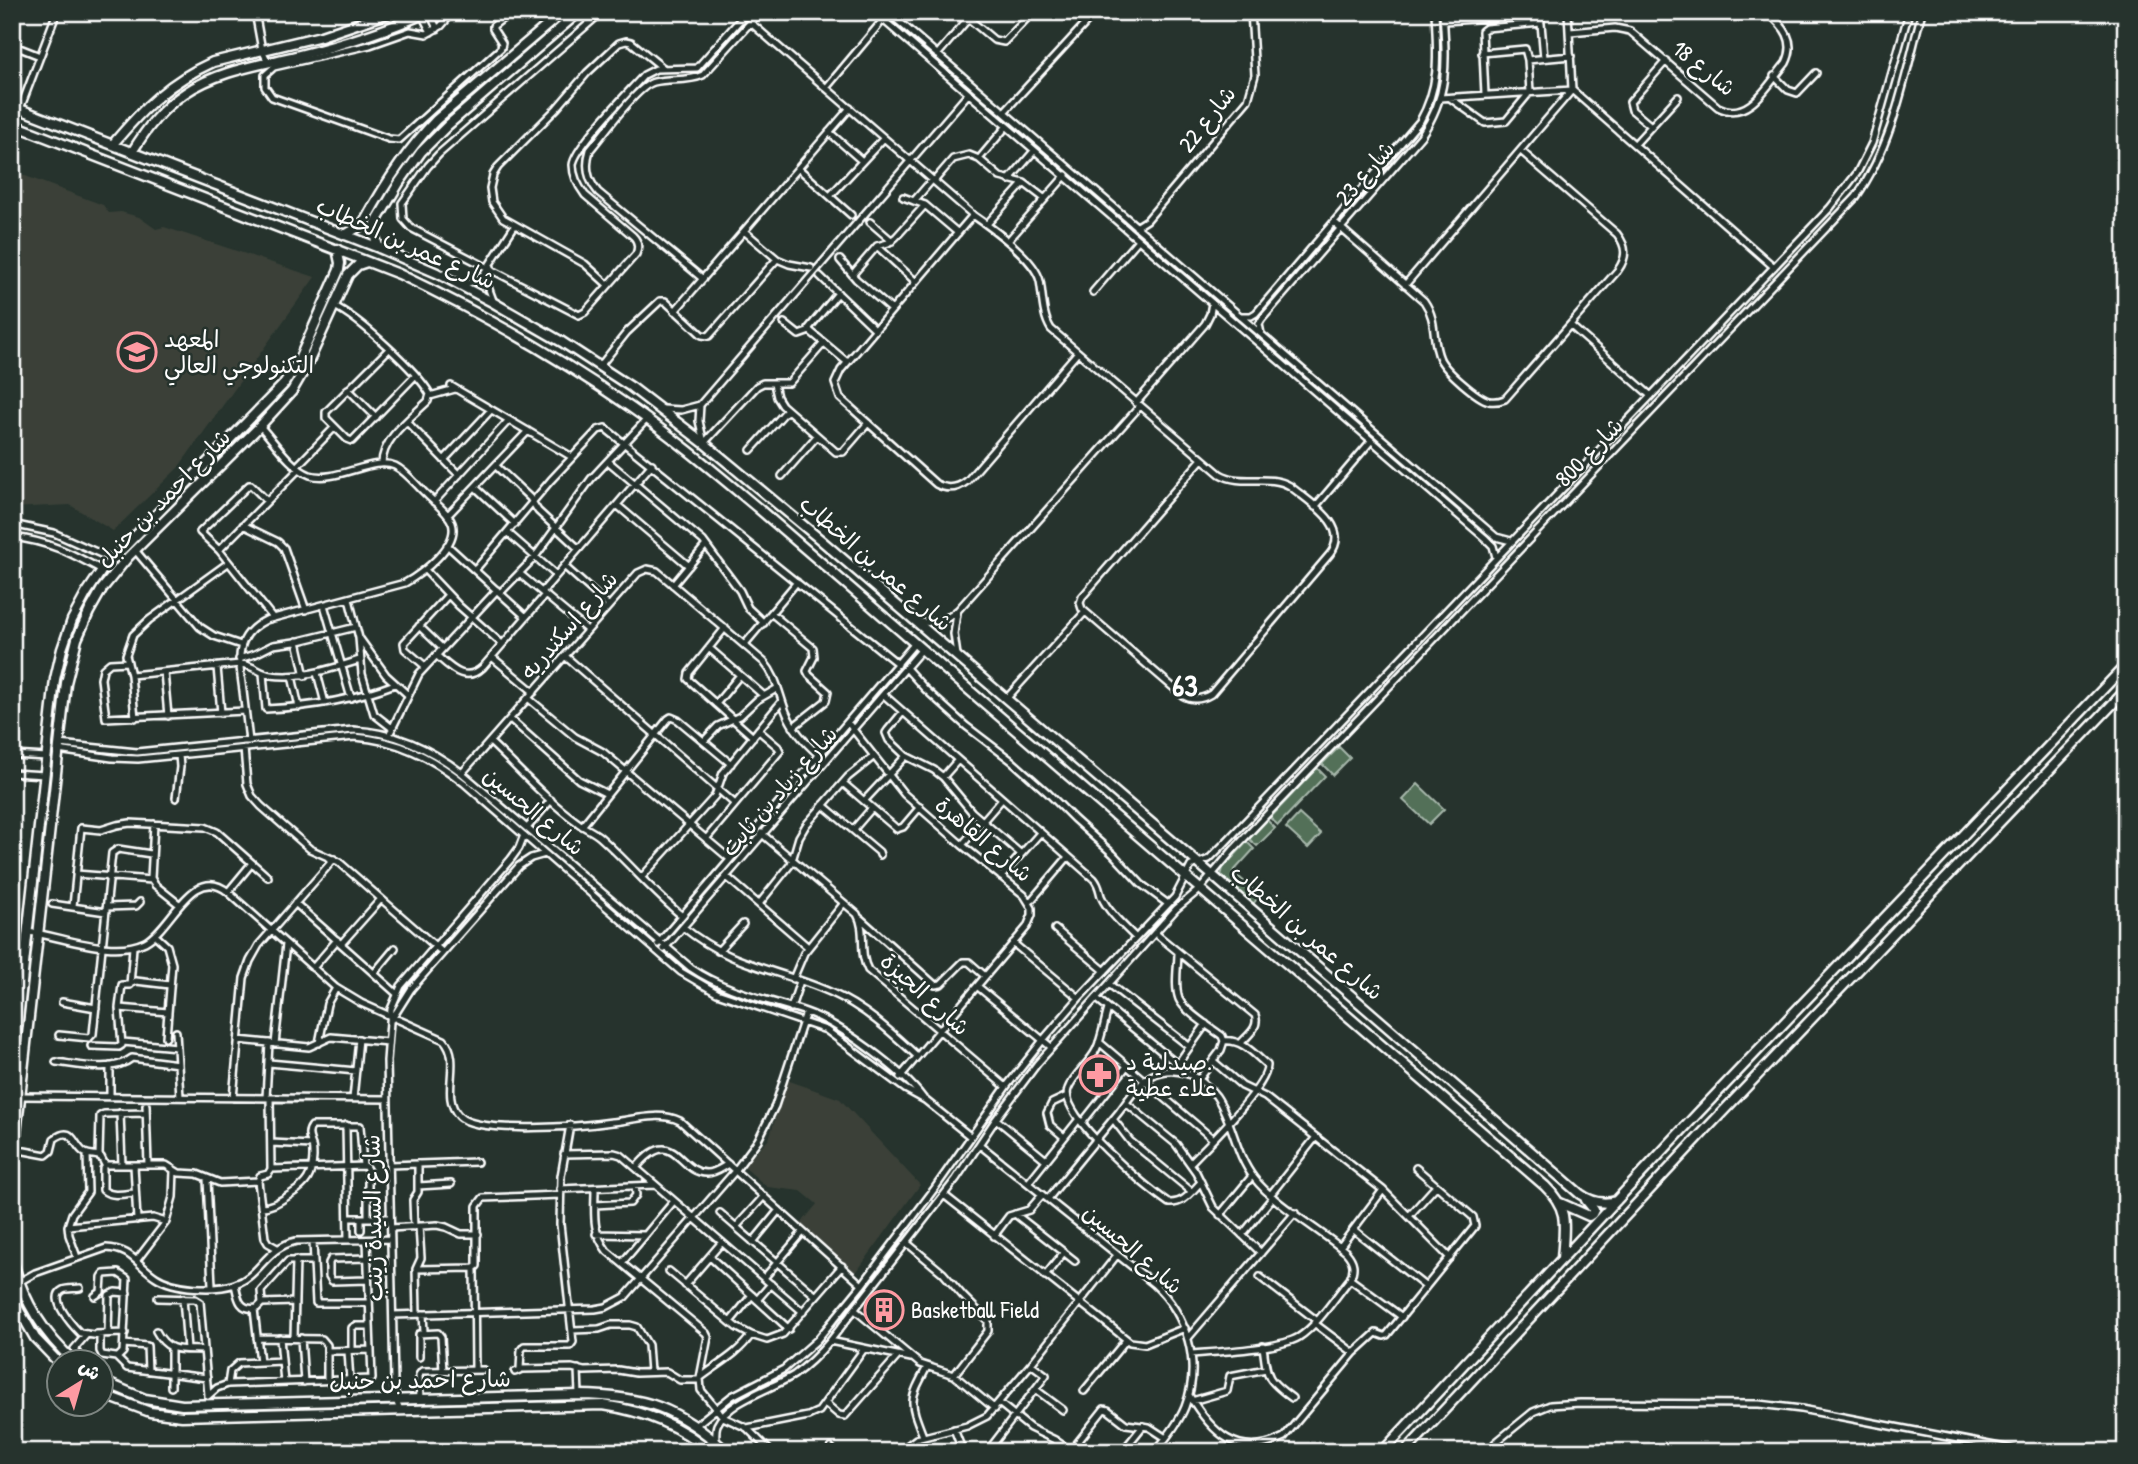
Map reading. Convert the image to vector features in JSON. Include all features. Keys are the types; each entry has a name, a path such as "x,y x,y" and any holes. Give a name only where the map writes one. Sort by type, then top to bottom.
{"street":[{"path":"16,107 57,12"},
{"path":"255,12 262,50 268,62"},
{"path":"113,144 151,101 184,76 213,62 321,36 392,12"},
{"path":"453,12 434,31 422,34 410,31 370,45 274,67 265,75 265,87 272,97 389,139 399,140 501,48 502,43 493,28 511,12"},
{"path":"345,235 366,219 392,172 420,136 563,12"},
{"path":"379,248 374,235 376,222 421,152 448,124 579,12"},
{"path":"603,12 439,154 420,175 402,203 403,219 411,228 490,267 576,315 583,313 636,254 637,241 585,195 574,170 574,160 582,146 644,75 656,69 700,66 747,12"},
{"path":"703,279 598,192 590,181 587,162 590,150 643,88 656,81 703,75 760,12"},
{"path":"874,12 1491,542 1496,557"},
{"path":"888,12 1496,537 1511,541"},
{"path":"931,61 974,12"},
{"path":"968,18 999,43 1004,42 1032,12"},
{"path":"1004,112 1096,12"},
{"name":"شارع 22","path":"1136,226 1147,220 1248,100 1255,75 1251,12"},
{"name":"شارع 23","path":"1241,316 1256,313 1414,130 1426,111 1437,69 1435,12"},
{"name":"شارع 23","path":"1261,334 1259,324 1262,319 1421,136 1432,118 1440,98 1446,68 1443,12"},
{"path":"1540,12 1544,58"},
{"path":"1405,285 1572,90 1568,12"},
{"name":"شارع 18","path":"1570,32 1622,28 1636,35 1718,107 1735,112 1744,110 1786,63 1791,47 1786,32 1767,12"},
{"path":"1901,12 1907,22"},
{"name":"شارع 800","path":"696,1425 732,1396 777,1374 825,1332 948,1172 1006,1087 1079,998 1171,902 1189,869 1212,856 1830,208 1866,159 1878,127 1909,12"},
{"name":"شارع 800","path":"723,1417 742,1402 794,1375 814,1359 944,1195 1037,1064 1154,933 1180,905 1200,889 1856,197 1875,167 1886,142 1922,12"},
{"path":"132,152 159,114 186,92 215,78 363,37 426,13 434,31"},
{"path":"1443,21 1494,15 1495,27"},
{"path":"826,88 883,20"},
{"path":"751,23 973,215 1008,241 1037,272 1048,325 1138,404 1220,474 1230,479 1282,481 1334,526 1337,538 1334,549 1211,694 1194,700 1182,695 1081,606 1082,597 1202,459"},
{"path":"1485,95 1482,30 1541,23"},
{"path":"608,285 585,264 503,218 492,202 491,182 498,167 557,108 587,73 622,41 631,42 663,68"},
{"path":"12,45 40,55"},
{"path":"1450,97 1488,124 1506,121 1530,93 1527,51 1522,49 1482,53"},
{"path":"1528,60 1571,55"},
{"path":"1651,127 1632,110 1630,102 1666,61"},
{"path":"1774,76 1788,90 1797,93 1816,74"},
{"path":"1440,98 1572,90 1774,267"},
{"path":"661,409 681,410 700,405 968,94"},
{"path":"1635,145 1678,97"},
{"name":"شارع عمر بن الخطاب","path":"16,107 379,248 459,284 600,366 661,409 782,508 1580,1194 1600,1203 1616,1201"},
{"path":"675,311 849,108"},
{"name":"شارع عمر بن الخطاب","path":"12,124 369,261 452,300 525,340 647,419 771,519 919,646 1545,1186 1560,1203"},
{"path":"979,159 1006,127"},
{"path":"829,132 862,161"},
{"path":"830,196 884,138"},
{"path":"1009,180 1034,151"},
{"path":"1334,222 1424,301 1432,314 1441,362 1451,373 1487,401 1505,399 1624,262 1626,252 1617,234 1521,151"},
{"path":"914,201 953,159 968,155 979,159 1000,177 1024,183 1045,199"},
{"path":"798,168 851,215"},
{"path":"1008,241 1070,170"},
{"path":"987,224 1024,183"},
{"path":"221,204 225,203 229,196 227,189"},
{"path":"903,197 925,205 958,233"},
{"path":"254,216 249,209 257,200"},
{"path":"853,274 877,246 892,241 925,205"},
{"path":"973,215 847,362 836,379 837,393 936,484 955,488 967,481 1078,352"},
{"path":"870,222 892,241"},
{"path":"459,284 478,280 490,267 515,225"},
{"path":"744,231 777,259 811,268"},
{"path":"1093,292 1138,240"},
{"path":"877,246 916,282"},
{"name":"شارع احمد بن حنبل","path":"12,1075 55,678 62,649 79,607 102,570 283,385 298,362 339,270 337,249"},
{"path":"1161,260 1167,253"},
{"path":"600,366 627,332 658,302 664,301 702,335 709,336 777,259"},
{"path":"840,260 892,310"},
{"name":"شارع احمد بن حنبل","path":"12,1170 66,683 72,652 82,625 95,600 135,550 283,402 300,378 348,275 358,264 369,261"},
{"path":"490,267 487,284 494,303"},
{"path":"820,276 876,330"},
{"path":"810,331 810,326 838,293"},
{"path":"324,303 354,318 389,349 429,391 428,401 387,443 382,464"},
{"path":"914,621 935,622 949,618 958,610 1205,324 1212,303"},
{"path":"784,323 799,335 810,331"},
{"path":"525,340 533,341 538,335 533,325"},
{"path":"1570,325 1651,396"},
{"path":"810,331 847,362"},
{"path":"552,356 552,344 562,342"},
{"path":"704,443 757,386 790,381 824,343"},
{"path":"389,349 324,414 326,418 352,441 415,376"},
{"path":"774,384 778,400 836,452 841,453 868,423"},
{"path":"430,396 453,388 572,457"},
{"path":"348,389 376,417"},
{"path":"700,405 699,421 704,443"},
{"path":"444,460 491,410"},
{"path":"751,450 788,410"},
{"path":"389,735 425,666 471,617 535,557 591,479 647,419"},
{"path":"434,502 509,420"},
{"path":"407,422 459,475"},
{"path":"249,741 239,662 241,645 254,628 273,618 399,586 425,570 447,545 454,529 448,515 401,470 390,464 328,476 313,475 298,468 260,426"},
{"path":"219,550 335,427"},
{"path":"475,570 551,480 601,428 609,430 652,464 898,664"},
{"path":"448,515 528,431"},
{"path":"782,476 817,436"},
{"path":"1315,507 1371,441"},
{"path":"609,462 706,545 740,591 748,608 764,622"},
{"path":"436,655 458,673 469,675 479,671 526,617 556,575 652,464"},
{"path":"496,466 538,511 579,548"},
{"path":"1412,475 1417,469"},
{"path":"267,501 248,485 200,531 219,550 273,618"},
{"path":"475,487 515,524"},
{"path":"1558,493 1566,500"},
{"path":"174,496 182,503"},
{"path":"759,509 766,505 770,498"},
{"path":"617,505 689,566"},
{"path":"771,519 775,512 782,508"},
{"path":"12,524 54,533 112,559"},
{"path":"243,526 278,542 284,548 306,610"},
{"path":"508,533 556,575"},
{"path":"12,537 51,544 102,570"},
{"path":"447,545 526,617"},
{"path":"674,585 706,545"},
{"path":"135,550 204,630 218,638 241,645"},
{"path":"135,718 127,648 133,635 228,563"},
{"path":"564,566 609,606"},
{"name":"شارع اسكندريه","path":"460,776 642,570 652,569 725,628 769,668 793,727 819,755"},
{"path":"425,570 502,644"},
{"path":"520,573 587,630"},
{"path":"745,645 797,582"},
{"path":"425,666 404,646 405,641 448,595"},
{"path":"349,599 359,638 360,660 374,714 392,728"},
{"path":"324,605 351,698"},
{"path":"957,658 954,634 958,610"},
{"path":"1006,699 1085,611"},
{"path":"771,613 813,648 814,657 807,671 828,692 826,701 793,727"},
{"path":"1438,618 1447,626"},
{"path":"419,626 442,648"},
{"path":"131,675 217,667 239,662 273,645 356,627"},
{"path":"725,628 688,676 691,682 753,737"},
{"path":"359,638 381,668 408,695"},
{"path":"297,641 305,676"},
{"name":"شارع زياد بن ثابت","path":"654,948 898,664 919,646"},
{"name":"شارع زياد بن ثابت","path":"660,954 884,695 906,668 919,646"},
{"path":"709,648 764,695"},
{"path":"62,649 72,652"},
{"path":"565,656 735,804"},
{"path":"492,657 534,692"},
{"path":"239,662 271,676 305,676 360,660"},
{"path":"128,662 110,663 103,669 101,679 106,718 245,711"},
{"path":"1382,1452 1698,1113 2126,665"},
{"path":"217,667 221,713"},
{"path":"906,668 966,726 1048,793 1113,853 1141,884 1180,905"},
{"path":"164,672 168,716"},
{"path":"263,673 266,709 299,707 351,698 396,684"},
{"path":"317,673 325,703"},
{"path":"716,704 740,675"},
{"path":"292,676 299,707"},
{"path":"704,741 718,726 733,720 764,695 779,688"},
{"path":"1405,1452 1710,1125 2126,690"},
{"path":"884,695 1097,882 1107,905 1136,938"},
{"path":"528,698 575,737 603,752 730,859"},
{"path":"642,877 715,796 720,778 782,701"},
{"path":"904,712 886,733 888,740 906,756 943,777 961,801 982,822 1021,854"},
{"path":"582,826 668,719 675,718 731,764"},
{"path":"510,719 579,780 607,794"},
{"name":"شارع القاهرة","path":"848,723 888,775 962,845 1030,902 1032,908 1031,921 896,1082"},
{"path":"706,839 780,751 758,730"},
{"name":"شارع الحسين","path":"58,747 145,751 367,731 389,735 427,749 528,827 691,968 717,984 806,1012 843,1031 901,1075 925,1100 971,1138"},
{"name":"شارع الحسين","path":"58,747 112,758 146,759 339,734 397,744 460,776 545,854 692,980 717,993 815,1024 925,1100"},
{"path":"490,742 551,800 582,826 598,835 656,894 681,915"},
{"path":"1046,756 1058,743"},
{"path":"244,748 247,784 252,796 310,849 334,859 442,952"},
{"path":"145,751 146,759"},
{"path":"12,755 47,757"},
{"path":"176,798 180,767 178,755"},
{"path":"864,801 906,756"},
{"path":"759,904 793,860 803,829 854,771 873,757"},
{"path":"943,777 958,760"},
{"path":"12,773 45,775"},
{"path":"843,783 894,827 900,829 920,807"},
{"path":"962,845 1002,799"},
{"path":"528,827 551,800"},
{"path":"823,805 880,855"},
{"path":"853,830 872,808"},
{"path":"73,906 80,828 101,831 123,824 154,824 211,829 268,877"},
{"path":"152,880 154,824"},
{"path":"756,829 935,985 941,984 963,962 969,962 985,976"},
{"path":"1001,877 1040,833"},
{"name":"شارع السيدة زينب","path":"400,1410 396,1400 387,1099 391,1017 397,994 511,859 524,835"},
{"path":"59,1035 92,1037 110,856 115,850 151,853"},
{"path":"391,1017 442,952 519,866 531,858 545,854"},
{"path":"1030,902 1068,857"},
{"path":"233,1098 244,978 250,961 271,930 334,859"},
{"path":"228,891 252,863"},
{"path":"76,874 152,880 180,905"},
{"path":"727,877 808,947"},
{"path":"28,932 70,942 133,947 155,935 195,889 215,884 228,891 335,988 361,1003 439,1037 448,1045 452,1056 454,1109 459,1117 467,1122 509,1128 610,1123 636,1118 674,1118 862,1285"},
{"path":"313,968 381,899"},
{"path":"52,904 106,909 136,906 140,902"},
{"path":"295,903 397,994"},
{"path":"791,1008 800,959 844,903"},
{"name":"شارع الجيزة","path":"859,918 862,927 862,957 868,970 1006,1087"},
{"path":"718,951 743,924"},
{"path":"683,927 718,951 741,962 797,980 854,1004 917,1056"},
{"path":"1055,929 1105,971"},
{"path":"1154,933 1255,1015 1257,1023 1241,1043"},
{"path":"155,935 167,946 172,964 166,1037"},
{"path":"1013,943 1079,998"},
{"path":"276,1248 265,1238 258,1181 260,1176 268,1174 271,1169 269,1063 286,944"},
{"path":"130,985 133,947"},
{"path":"375,972 395,948"},
{"path":"1178,953 1179,1000 1222,1036 1224,1041 1224,1046 1200,1078"},
{"path":"12,974 24,961"},
{"path":"91,1046 119,1047 123,1042 119,1008 122,985 130,985 136,981 170,985"},
{"path":"1109,984 1190,1047"},
{"path":"977,986 1052,1047"},
{"path":"319,1043 327,1004 335,988"},
{"path":"12,990 20,1004"},
{"path":"1096,998 1177,1064"},
{"path":"62,1002 96,1008"},
{"path":"119,1008 168,1012"},
{"path":"1108,1009 1095,1052 1068,1089 1068,1102 1096,1140 1169,1203 1183,1201 1201,1182"},
{"path":"393,1315 570,1310 606,1307 625,1297 752,1148 767,1123 806,1012"},
{"path":"1367,1032 1379,1020"},
{"path":"1172,1071 1206,1024"},
{"path":"176,1032 180,1097"},
{"path":"238,1040 309,1047 331,1037 388,1042"},
{"path":"353,1099 359,1039"},
{"path":"1191,1163 1254,1093 1268,1068 1241,1043 1224,1041"},
{"path":"123,1042 177,1047"},
{"path":"1099,1042 1213,1139"},
{"path":"56,1062 110,1066 122,1065 132,1058 178,1064"},
{"path":"1213,1061 1242,1086 1265,1097 1383,1190 1450,1258"},
{"path":"269,1063 356,1071"},
{"path":"110,1066 110,1097"},
{"path":"1028,1183 1127,1066"},
{"path":"1084,1067 1110,1089"},
{"path":"1048,1199 1144,1081 1172,1071 1200,1078 1217,1097 1252,1176 1272,1196 1340,1247 1351,1257 1354,1265 1350,1279 1315,1321 1291,1341 1191,1354"},
{"path":"1064,1138 1050,1125 1047,1113 1052,1103 1067,1096"},
{"path":"20,1097 387,1099"},
{"path":"1126,1103 1168,1136 1191,1163 1208,1198 1220,1215 1261,1253"},
{"path":"146,1105 148,1165"},
{"path":"120,1113 122,1165"},
{"path":"146,1113 104,1114 99,1118 99,1155 105,1165 166,1165 178,1173 202,1175 220,1183 258,1181"},
{"path":"1698,1113 1702,1121 1710,1125"},
{"path":"996,1119 1046,1160"},
{"path":"1113,1119 1130,1141 1191,1191"},
{"path":"346,1125 348,1240"},
{"path":"570,1125 560,1192 560,1224 573,1342 570,1346 523,1347 518,1371 578,1369 667,1372 680,1380 700,1379 721,1361 733,1355 751,1335"},
{"path":"261,1207 273,1205 302,1187 308,1180 312,1168 312,1144 308,1137 312,1126 359,1126 363,1166 368,1171 368,1218"},
{"path":"1685,1128 1693,1132 1696,1140"},
{"path":"14,1149 48,1154 54,1139 66,1135 74,1139 87,1154 99,1155"},
{"path":"1242,1235 1316,1137"},
{"path":"271,1143 312,1144"},
{"name":"شارع الحسين","path":"980,1144 1163,1292 1177,1310 1185,1328 1191,1354 1190,1398 1180,1418 1155,1452"},
{"path":"636,1168 648,1155 664,1150 675,1152 693,1169 705,1174 728,1164"},
{"path":"77,1257 68,1226 72,1214 88,1192 87,1154"},
{"path":"564,1154 618,1154 803,1312"},
{"path":"389,1165 477,1162"},
{"path":"418,1164 418,1192 413,1200 421,1258 416,1269 424,1332"},
{"path":"134,1165 137,1220"},
{"path":"271,1169 363,1166"},
{"path":"1266,1369 1230,1376 1227,1391 1190,1398 1213,1429 1234,1443 1260,1446 1284,1437 1354,1353 1376,1333 1387,1335 1472,1230 1475,1221 1473,1217 1416,1168"},
{"path":"103,1169 105,1192 111,1195 134,1193"},
{"path":"137,1260 166,1222 173,1197 174,1170"},
{"path":"1220,1215 1252,1176"},
{"path":"207,1179 212,1286"},
{"path":"418,1186 451,1184"},
{"path":"475,1370 474,1268 478,1264 477,1206 483,1198 656,1185"},
{"path":"595,1205 630,1203 636,1195 635,1186"},
{"path":"1409,1216 1436,1186"},
{"path":"595,1188 596,1234 607,1251 708,1335 700,1379 701,1390 723,1417 747,1428 771,1452"},
{"path":"1340,1247 1383,1190"},
{"path":"1560,1203 1590,1216 1593,1209 1580,1194"},
{"path":"944,1195 1126,1340 1145,1344 1185,1328"},
{"path":"994,1236 1008,1218 1029,1210 1042,1195"},
{"path":"736,1227 764,1196"},
{"path":"622,1263 674,1201"},
{"path":"1560,1203 1564,1216 1562,1259"},
{"path":"753,1242 779,1210"},
{"path":"720,1213 816,1296"},
{"path":"1188,1339 1295,1213"},
{"path":"1015,1214 1075,1261"},
{"path":"68,1226 153,1218 166,1222"},
{"path":"348,1218 390,1218"},
{"path":"361,1218 361,1230"},
{"path":"391,1228 442,1226 461,1234 478,1234"},
{"path":"1354,1230 1426,1287"},
{"path":"764,1278 803,1232"},
{"path":"596,1234 646,1235"},
{"path":"19,1282 77,1257 106,1248 128,1253 164,1282 193,1287 235,1284 246,1278 276,1248 296,1241 391,1239"},
{"path":"208,1401 216,1388 228,1384 373,1378 367,1240"},
{"path":"313,1241 317,1304 369,1303"},
{"path":"685,1285 722,1242"},
{"path":"907,1243 943,1273 988,1321 988,1331 954,1375"},
{"path":"1045,1276 1064,1252"},
{"path":"899,1452 908,1443 923,1436 978,1422 997,1406 1117,1255"},
{"path":"710,1256 789,1329"},
{"path":"368,1258 331,1259 329,1263 329,1276 332,1281 368,1280"},
{"path":"262,1303 262,1289 285,1263 296,1260 314,1261"},
{"path":"296,1260 297,1338 304,1382"},
{"path":"13,1263 22,1275 31,1275"},
{"path":"13,1263 19,1282 40,1324 60,1348"},
{"path":"669,1271 730,1322 751,1335 772,1339 789,1329 842,1266"},
{"path":"416,1269 474,1268"},
{"path":"95,1296 101,1292 102,1277 106,1273 125,1276 128,1283 124,1344 122,1354 117,1358"},
{"path":"869,1275 877,1282"},
{"path":"1259,1277 1354,1353"},
{"path":"1350,1279 1402,1317"},
{"path":"235,1284 241,1305 245,1308 254,1309 262,1303 295,1302"},
{"path":"730,1322 771,1284"},
{"path":"80,1288 62,1290 59,1295 64,1315 79,1332 87,1335 125,1333"},
{"path":"108,1334 109,1295 115,1292 127,1293"},
{"path":"12,1298 35,1338 46,1349"},
{"path":"158,1298 195,1298 200,1304 208,1401"},
{"path":"183,1298 187,1349"},
{"path":"254,1309 260,1362"},
{"path":"855,1310 914,1359 927,1367 954,1375 1030,1428 1071,1451 1104,1409 1126,1423 1152,1428 1166,1438"},
{"path":"572,1330 599,1329 611,1325 637,1327 648,1345 650,1372"},
{"path":"350,1381 352,1328 369,1326"},
{"path":"156,1331 171,1349 204,1350"},
{"path":"419,1357 418,1337 424,1332 436,1332 441,1335 443,1371"},
{"path":"96,1334 100,1337 102,1355 117,1358 127,1368 207,1378"},
{"path":"75,1348 87,1335"},
{"path":"257,1338 322,1339 327,1345 327,1381"},
{"path":"280,1338 284,1382"},
{"path":"1084,1391 1126,1340"},
{"path":"830,1341 914,1359"},
{"path":"124,1344 147,1346 148,1371"},
{"path":"1264,1346 1266,1369 1271,1382 1292,1398"},
{"path":"171,1349 171,1387"},
{"path":"747,1428 814,1414 864,1349"},
{"path":"327,1351 371,1350"},
{"path":"825,1403 845,1416 898,1356"},
{"path":"228,1384 228,1377 239,1363 282,1360"},
{"path":"987,1452 1046,1375 1031,1364"},
{"path":"923,1436 912,1395 927,1367"},
{"path":"578,1369 579,1395"},
{"path":"420,1399 422,1370 484,1370"},
{"name":"شارع احمد بن حنبل","path":"116,1388 157,1402 182,1405 208,1401 603,1396 638,1400 666,1409 696,1425 727,1452"},
{"path":"1035,1389 1063,1410"},
{"name":"شارع احمد بن حنبل","path":"116,1400 150,1412 183,1416 579,1405 618,1407 675,1426 711,1452"},
{"path":"1495,1443 1533,1412 1550,1405 1747,1404 1801,1409 2026,1452"},
{"path":"1426,1405 1429,1412 1439,1416"},
{"path":"716,1441 718,1423 723,1417"},
{"path":"1413,1419 1422,1422 1425,1431"},
{"path":"1122,1452 1143,1426"},
{"path":"954,1429 963,1452"}],"shaded area":[{"name":"المعهد التكنولوجي العالي","path":"12,171 103,205 109,213 121,212 139,217 156,229 164,227 315,277 178,468 113,531 70,505 12,508"},
{"path":"787,1080 840,1099 920,1185 855,1274 799,1226 817,1204 801,1191 767,1187 743,1166 769,1139"}],"green space":[{"path":"1339,747 1350,758 1333,775 1322,764"},
{"path":"1317,768 1325,776 1278,825 1270,818"},
{"path":"1418,784 1444,809 1429,824 1403,800"},
{"path":"1299,814 1321,834 1308,848 1286,828"},
{"path":"1267,820 1275,828 1257,846 1249,839"},
{"path":"1247,842 1254,849 1233,872 1260,895 1253,904 1221,876 1223,868"}],"place":[{"name":"المعهد التكنولوجي العالي","path":"137,352"},
{"name":"صيدلية د. علاء عطية","path":"1099,1075"},
{"name":"Basketball Field","path":"884,1310"}],"district":[{"name":"63","path":"1185,686"}]}
